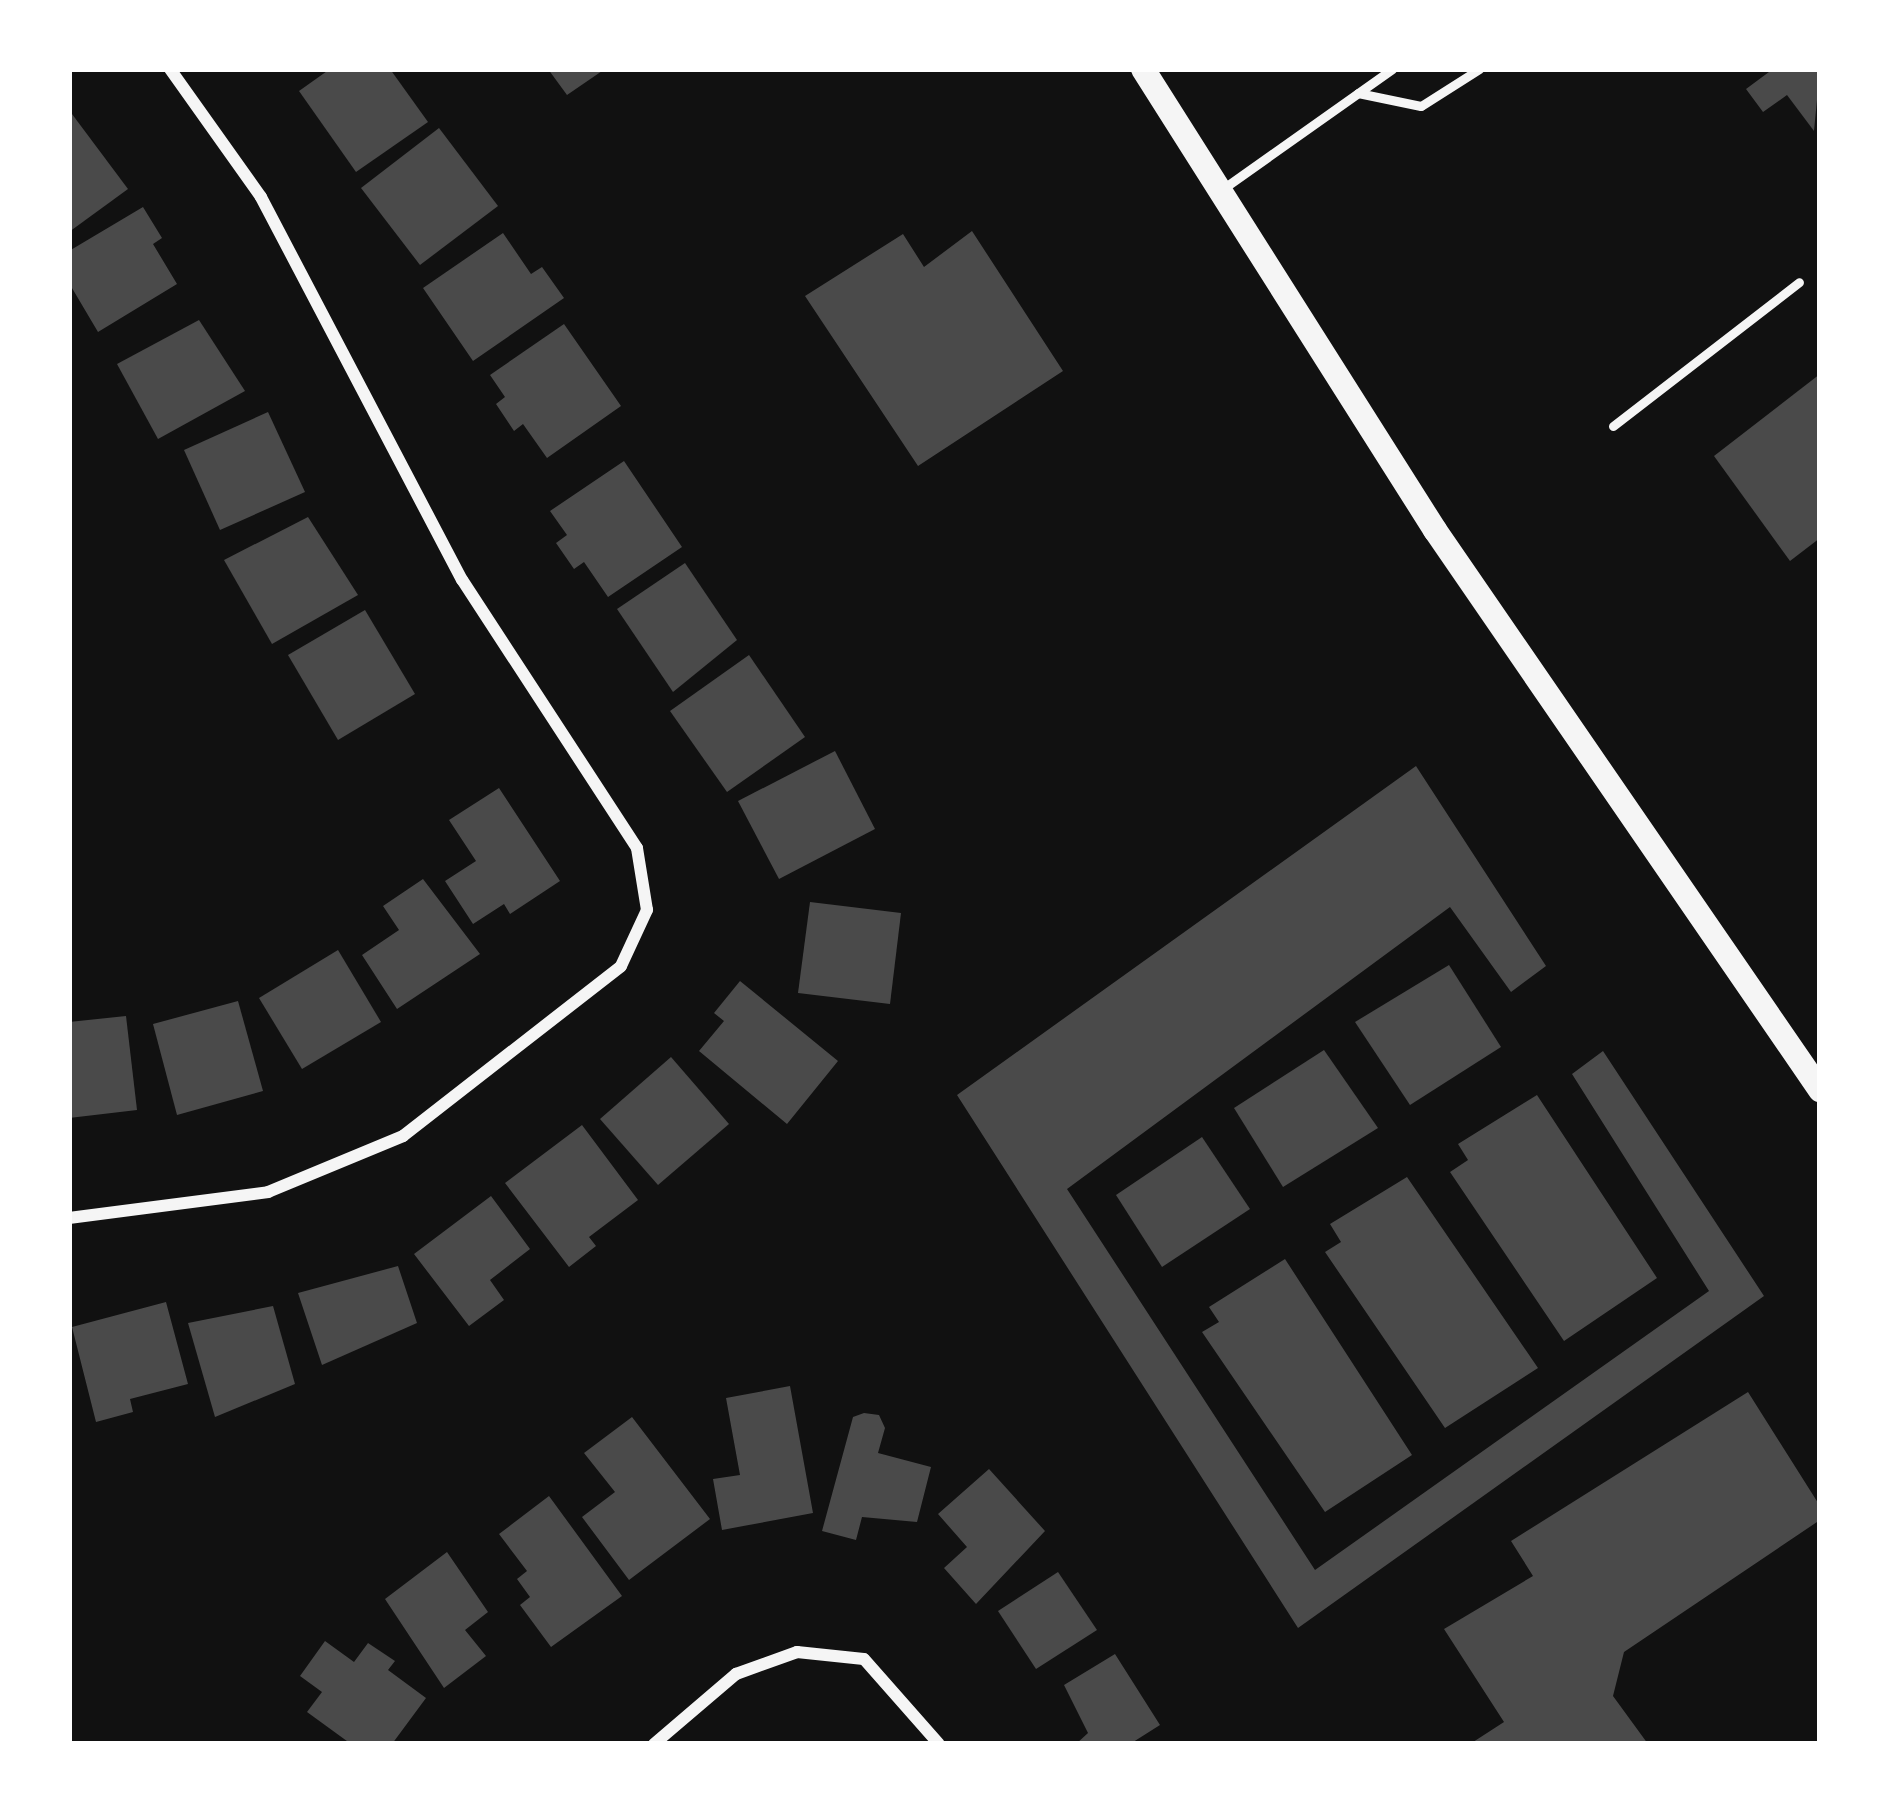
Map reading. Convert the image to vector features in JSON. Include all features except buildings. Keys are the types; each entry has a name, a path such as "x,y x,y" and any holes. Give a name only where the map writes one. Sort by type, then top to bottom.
{"main road":[{"path":"1143,69 1435,530 1820,1090"}],"street":[{"path":"69,1217 268,1192 403,1136 621,966 647,910 637,848 462,580 261,197 170,69"},
{"path":"655,1744 736,1674 796,1652 864,1659 939,1744"}],"lane":[{"path":"1219,191 1392,69"},
{"path":"1358,93 1421,106 1479,69"},
{"path":"1613,426 1799,282"}]}
